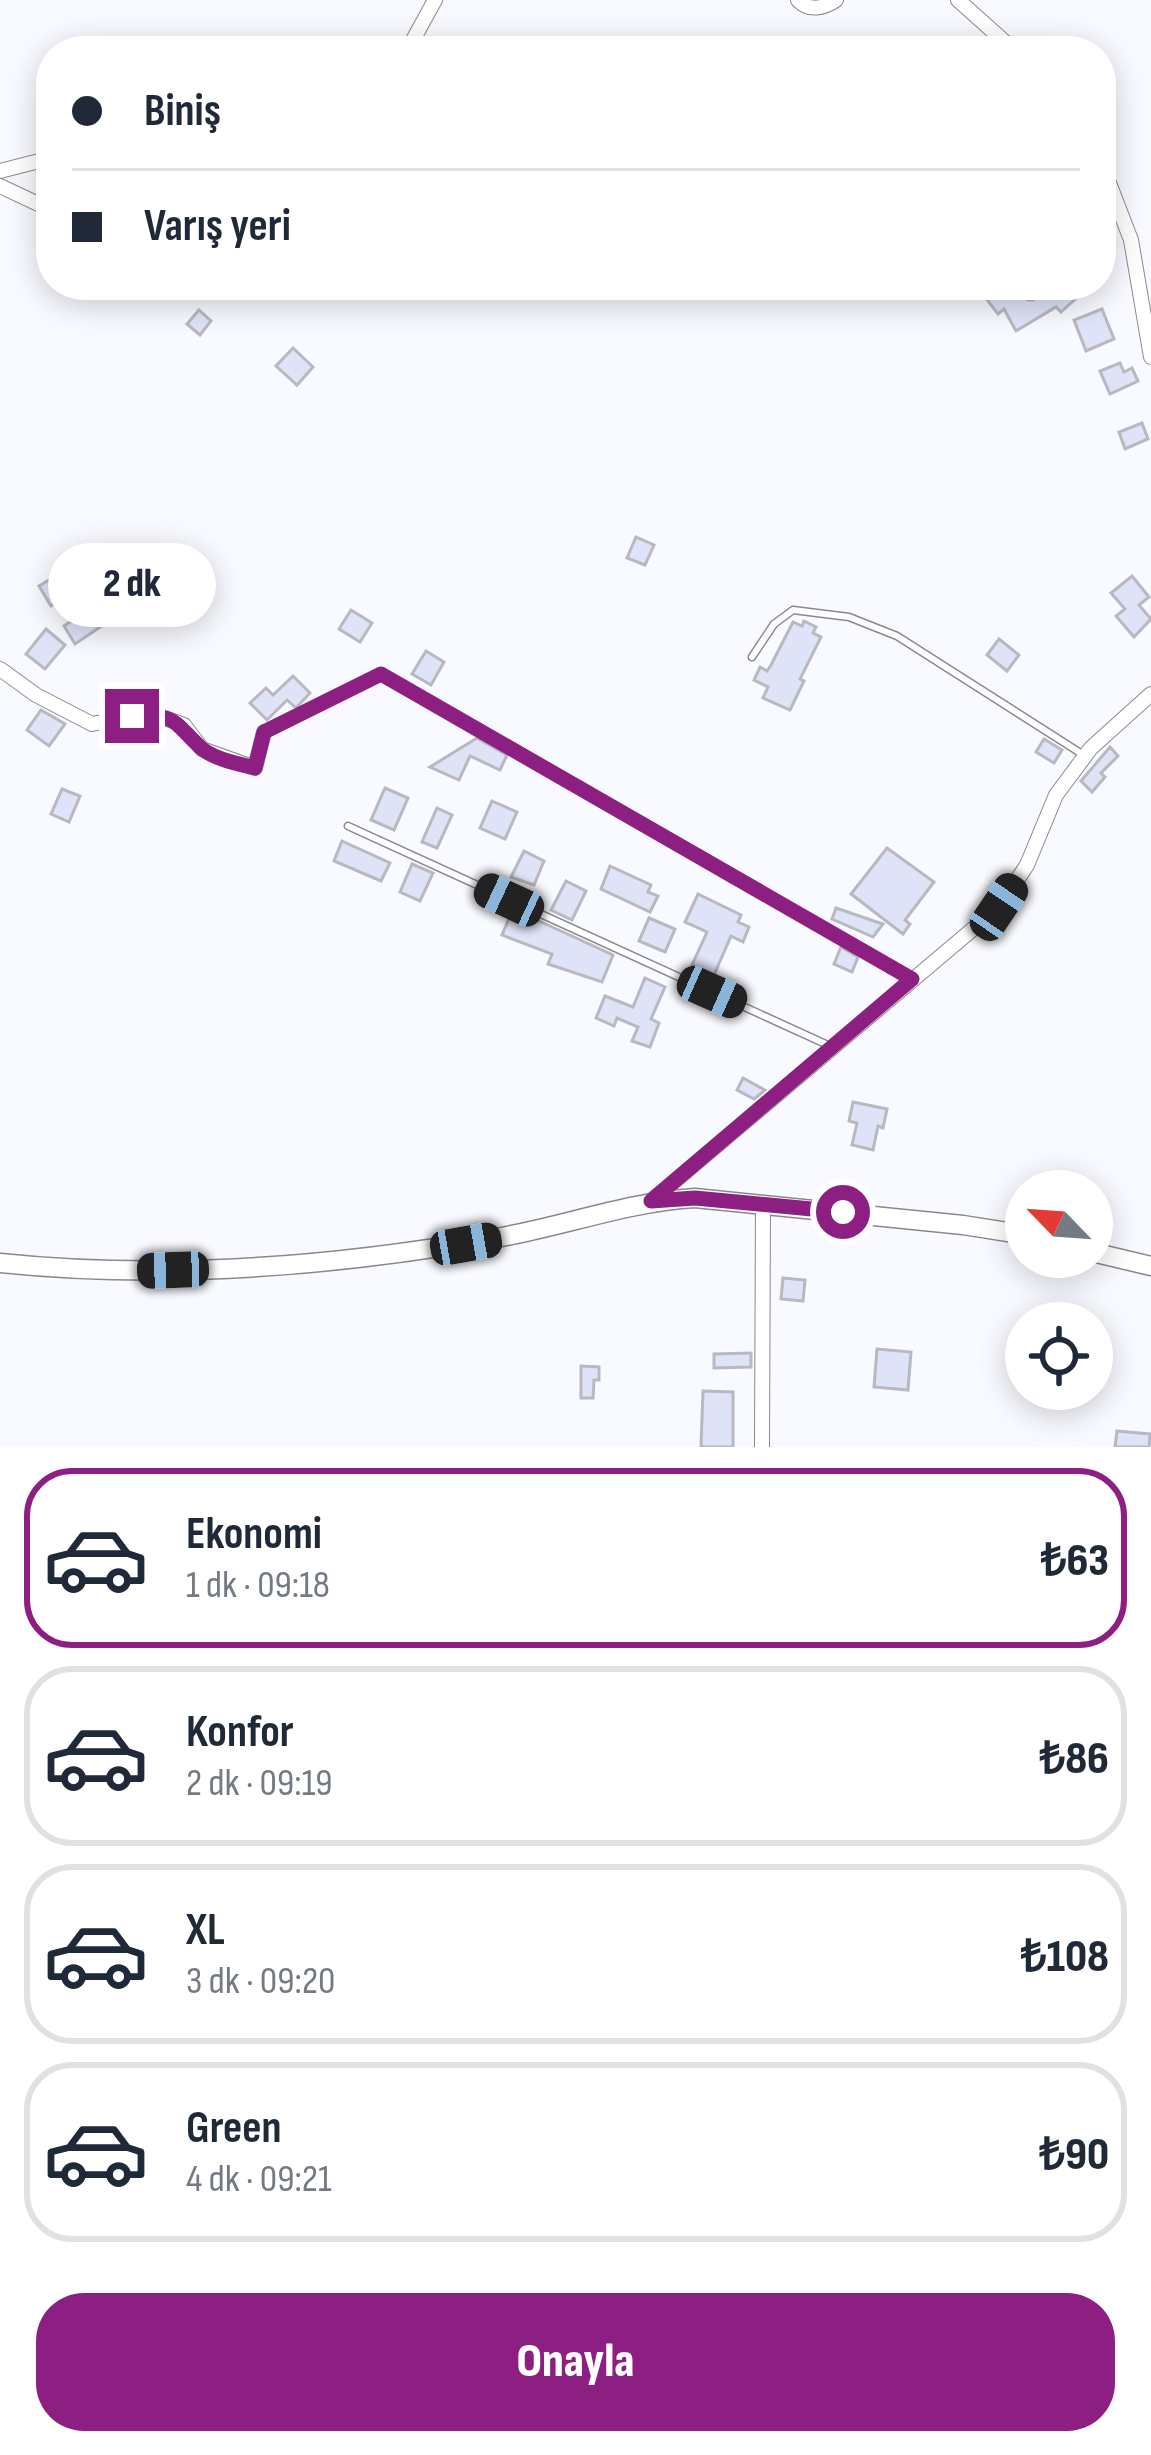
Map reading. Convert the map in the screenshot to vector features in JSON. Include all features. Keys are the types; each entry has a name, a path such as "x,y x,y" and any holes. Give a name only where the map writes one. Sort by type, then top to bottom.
{"street":[{"path":"415,36 435,0"},
{"path":"798,0 812,8 836,0"},
{"path":"958,0 999,36"},
{"path":"0,171 36,162"},
{"path":"0,186 36,203"},
{"path":"1116,201 1131,240 1151,357"},
{"path":"0,669 36,695 92,724 159,716 184,725 202,749 255,768 264,732"},
{"path":"651,1201 999,907 1028,865 1056,795 1085,756 1151,694"},
{"path":"0,1263 134,1272 252,1268 543,1231 651,1201 695,1198 1005,1232"},
{"path":"762,1447 763,1203"},
{"path":"1113,1257 1151,1266"}],"lane":[{"path":"752,657 774,624 793,610 849,617 897,636 1085,756"},
{"path":"264,732 381,674 912,979"},
{"path":"348,826 833,1047"}],"building":[{"path":"987,300 1074,300 1061,312 1056,307 1016,331 1004,309 998,314"},
{"path":"1102,309 1114,339 1086,351 1074,320"},
{"path":"199,310 211,321 200,335 187,324"},
{"path":"293,348 313,367 297,385 276,366"},
{"path":"1120,363 1124,372 1132,368 1138,381 1110,394 1100,371"},
{"path":"1142,423 1148,439 1125,449 1119,432"},
{"path":"636,537 654,545 645,565 627,558"},
{"path":"1132,576 1149,597 1139,605 1151,619 1134,637 1116,616 1125,609 1111,593"},
{"path":"54,577 66,597 51,606 39,586"},
{"path":"109,595 121,613 75,644 64,626"},
{"path":"351,610 372,623 360,642 339,629"},
{"path":"804,621 816,627 813,633 821,637 790,710 763,698 768,687 754,680 760,667 767,671 793,622 802,626"},
{"path":"46,629 65,645 45,669 26,654"},
{"path":"999,639 1019,655 1007,671 987,655"},
{"path":"426,651 444,662 431,685 412,674"},
{"path":"293,676 310,693 296,708 287,700 267,720 250,703 266,688 273,695"},
{"path":"41,710 65,724 49,746 27,730"},
{"path":"477,738 507,755 500,770 470,756 459,780 430,767"},
{"path":"1044,739 1062,750 1054,763 1036,752"},
{"path":"1110,747 1118,756 1101,773 1105,777 1092,792 1081,781"},
{"path":"385,788 408,798 394,830 371,820"},
{"path":"62,789 80,796 69,822 51,814"},
{"path":"492,801 517,812 505,839 480,828"},
{"path":"437,808 452,815 437,848 422,842"},
{"path":"342,841 390,863 381,881 334,861"},
{"path":"887,848 934,882 905,920 910,924 903,934 851,894"},
{"path":"524,851 544,861 534,885 511,877"},
{"path":"412,864 433,873 420,901 400,892"},
{"path":"610,866 651,885 648,892 658,896 650,912 601,889"},
{"path":"566,881 586,891 572,920 551,910"},
{"path":"698,894 741,915 738,922 749,927 743,942 731,936 714,975 692,965 707,932 685,922"},
{"path":"836,908 883,924 873,937 832,919"},
{"path":"513,909 613,955 602,982 548,964 552,954 502,935"},
{"path":"649,918 675,929 665,952 639,941"},
{"path":"841,947 858,957 852,972 834,964"},
{"path":"645,978 665,987 651,1019 659,1023 650,1047 632,1041 638,1027 617,1018 614,1026 596,1018 605,996 633,1007"},
{"path":"743,1078 765,1090 754,1099 737,1090"},
{"path":"853,1102 887,1109 873,1150 852,1145 857,1123 849,1121"},
{"path":"783,1278 805,1280 803,1301 781,1299"},
{"path":"877,1349 911,1352 908,1390 874,1387"},
{"path":"751,1353 751,1367 714,1368 714,1354"},
{"path":"581,1366 599,1367 593,1398 581,1398"},
{"path":"703,1391 733,1392 733,1447 701,1447"},
{"path":"1117,1431 1150,1434 1149,1447 1115,1447"}],"route":[{"path":"132,716 159,716 184,725 202,749 255,768 264,732 381,674 912,979 651,1201 695,1198 843,1212"}]}
